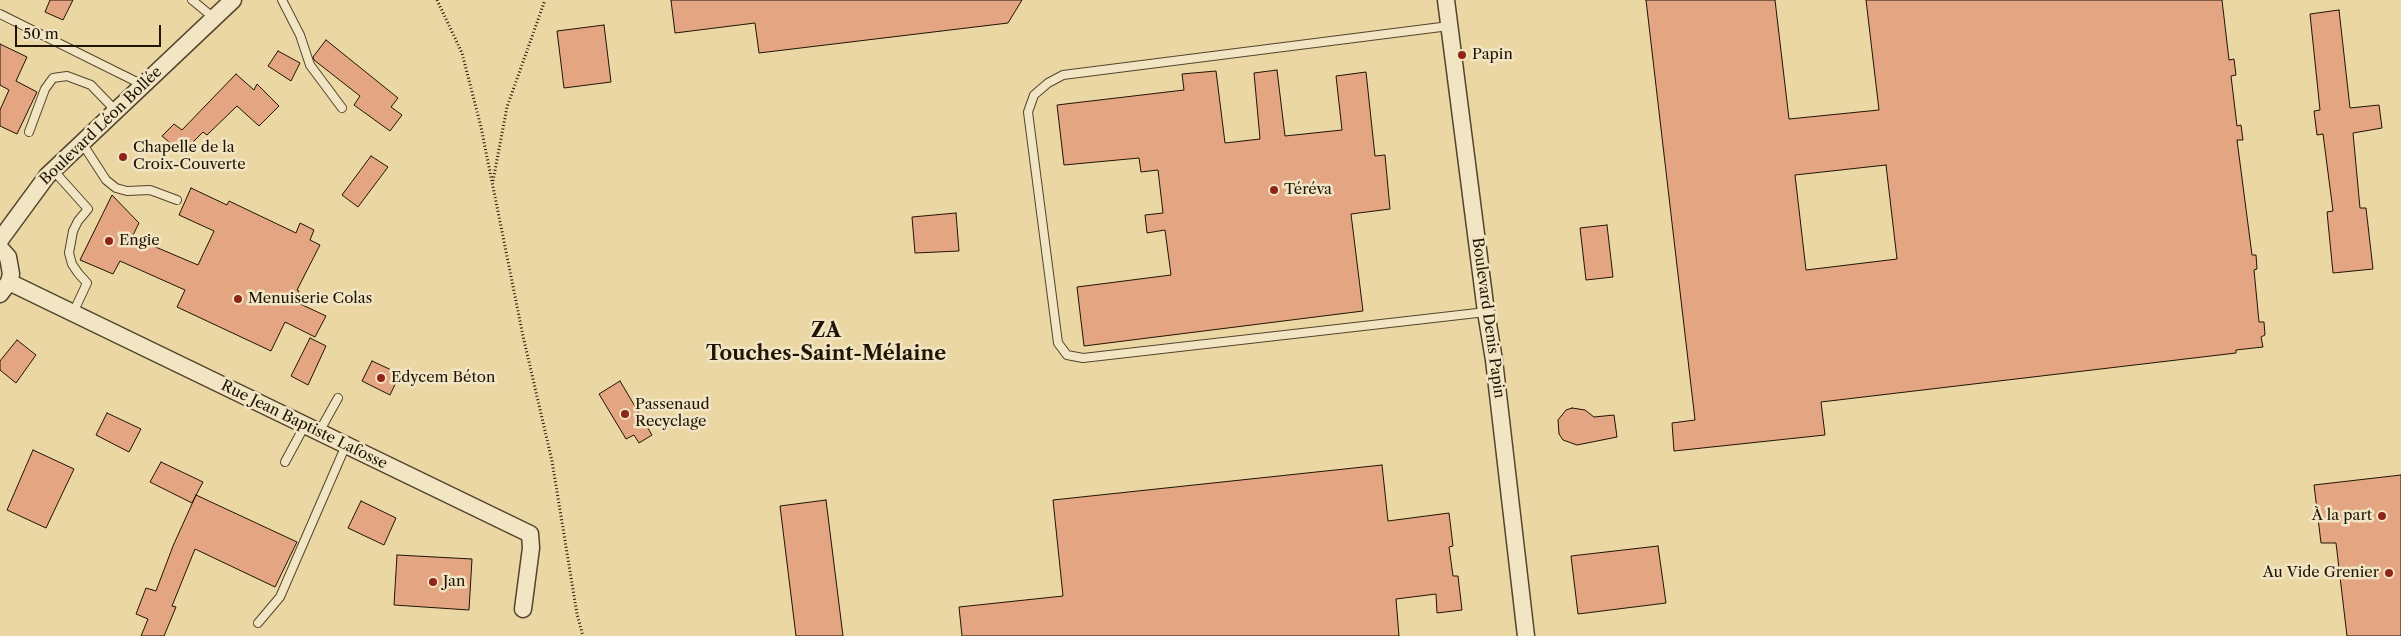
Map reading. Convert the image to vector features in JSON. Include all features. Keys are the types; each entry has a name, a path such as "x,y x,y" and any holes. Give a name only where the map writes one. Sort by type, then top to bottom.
{"street":[{"name":"Boulevard Léon Bollée","path":"0,240 53,170 233,0"},
{"name":"Boulevard Denis Papin","path":"1446,0 1486,312 1494,360 1526,636"},
{"path":"0,248 8,257 11,265 4,288"},
{"name":"Rue Jean Baptiste Lafosse","path":"4,288 73,313 530,534 531,548 524,609"}],"lane":[{"path":"192,0 214,18"},
{"path":"282,0 300,35 310,65 342,108"},
{"path":"0,14 143,85"},
{"path":"1449,26 1063,74 1048,82 1034,94 1028,112 1058,344 1067,355 1083,358 1486,312"},
{"path":"29,132 45,89 53,78 67,76 91,85 116,111"},
{"path":"82,143 106,180 116,188 127,191 150,190 177,200"},
{"path":"53,170 88,210 73,231 69,253 72,264 88,283 73,313"},
{"path":"285,462 338,398"},
{"path":"258,623 280,597 346,445"}],"path":[{"path":"436,0 462,52 552,461 577,614 584,636"},
{"path":"492,184 507,107 545,0"}],"building":[{"path":"50,0 73,0 63,20 45,12"},
{"path":"671,0 1022,0 1008,23 759,53 755,23 675,33"},
{"path":"1646,0 1775,0 1789,119 1879,110 1866,0 2222,0 2229,60 2234,59 2236,75 2231,76 2237,126 2241,125 2243,140 2237,140 2252,255 2256,255 2257,269 2254,270 2259,322 2264,322 2265,335 2261,337 2263,347 2236,350 2236,353 1821,402 1825,435 1674,451 1672,423 1695,420","holes":["1886,165 1897,259 1806,270 1795,175"]},
{"path":"2339,10 2350,108 2379,105 2382,128 2353,133 2360,208 2366,208 2373,269 2333,273 2327,212 2333,211 2323,134 2317,135 2314,111 2320,110 2310,14"},
{"path":"604,25 611,82 564,88 557,31"},
{"path":"326,40 398,98 391,107 402,115 390,131 354,105 360,96 314,60 313,57"},
{"path":"0,44 27,57 16,81 37,92 17,134 0,126 0,110 9,90 0,85"},
{"path":"278,51 300,63 291,81 268,66"},
{"name":"Téréva","path":"1277,70 1285,136 1342,130 1336,76 1366,72 1375,156 1385,155 1390,209 1351,214 1363,311 1084,346 1077,287 1171,275 1165,230 1147,233 1145,215 1163,213 1158,170 1141,172 1139,158 1064,165 1057,105 1184,90 1182,74 1216,71 1225,143 1260,139 1254,73"},
{"path":"236,74 254,90 257,84 279,106 259,126 237,106 207,135 203,132 182,153 162,136 174,124 182,130"},
{"path":"371,156 388,167 358,207 342,195"},
{"path":"191,188 227,205 229,201 296,233 300,223 314,230 310,240 320,245 297,290 299,291 294,301 326,316 315,337 285,322 271,351 177,307 185,290 120,261 113,274 80,260 112,195 139,223 132,237 198,265 214,231 179,215"},
{"path":"956,213 959,251 915,253 912,217"},
{"path":"1607,225 1613,277 1586,280 1580,228"},
{"path":"310,338 326,346 308,385 291,376"},
{"path":"17,340 36,355 16,383 0,370 0,361"},
{"name":"Edycem Béton","path":"372,361 400,374 390,395 362,381"},
{"name":"Passenaud Recyclage","path":"620,381 652,435 639,443 634,435 626,439 599,394"},
{"path":"1572,408 1585,410 1594,417 1614,415 1617,437 1577,445 1563,440 1559,434 1558,420 1566,410"},
{"path":"107,413 141,429 129,452 96,435"},
{"path":"33,450 74,469 46,528 7,510"},
{"path":"161,462 203,482 192,503 150,482"},
{"path":"1382,465 1388,521 1449,513 1453,546 1449,547 1453,576 1458,576 1462,610 1437,613 1436,594 1396,599 1399,636 962,636 959,607 1063,596 1053,500"},
{"path":"2401,475 2401,636 2347,636 2336,543 2321,543 2314,485"},
{"path":"196,495 297,542 275,587 195,549 172,606 176,607 164,636 141,636 148,619 136,614 146,588 156,591 173,546"},
{"path":"826,500 843,636 796,636 780,506"},
{"path":"361,501 396,518 384,545 348,528"},
{"path":"1658,546 1666,603 1578,614 1571,556"},
{"name":"Jan","path":"397,555 472,559 469,610 394,605"}],"place":[{"name":"Papin","path":"1462,55"},
{"name":"Chapelle de la Croix-Couverte","path":"123,157"},
{"name":"Téréva","path":"1274,190"},
{"name":"Engie","path":"109,241"},
{"name":"Menuiserie Colas","path":"238,299"},
{"name":"Edycem Béton","path":"381,378"},
{"name":"Passenaud Recyclage","path":"625,414"},
{"name":"À la part","path":"2382,516"},
{"name":"Au Vide Grenier","path":"2389,573"},
{"name":"Jan","path":"433,582"}],"district":[{"name":"ZA Touches-Saint-Mélaine","path":"826,342"}]}
